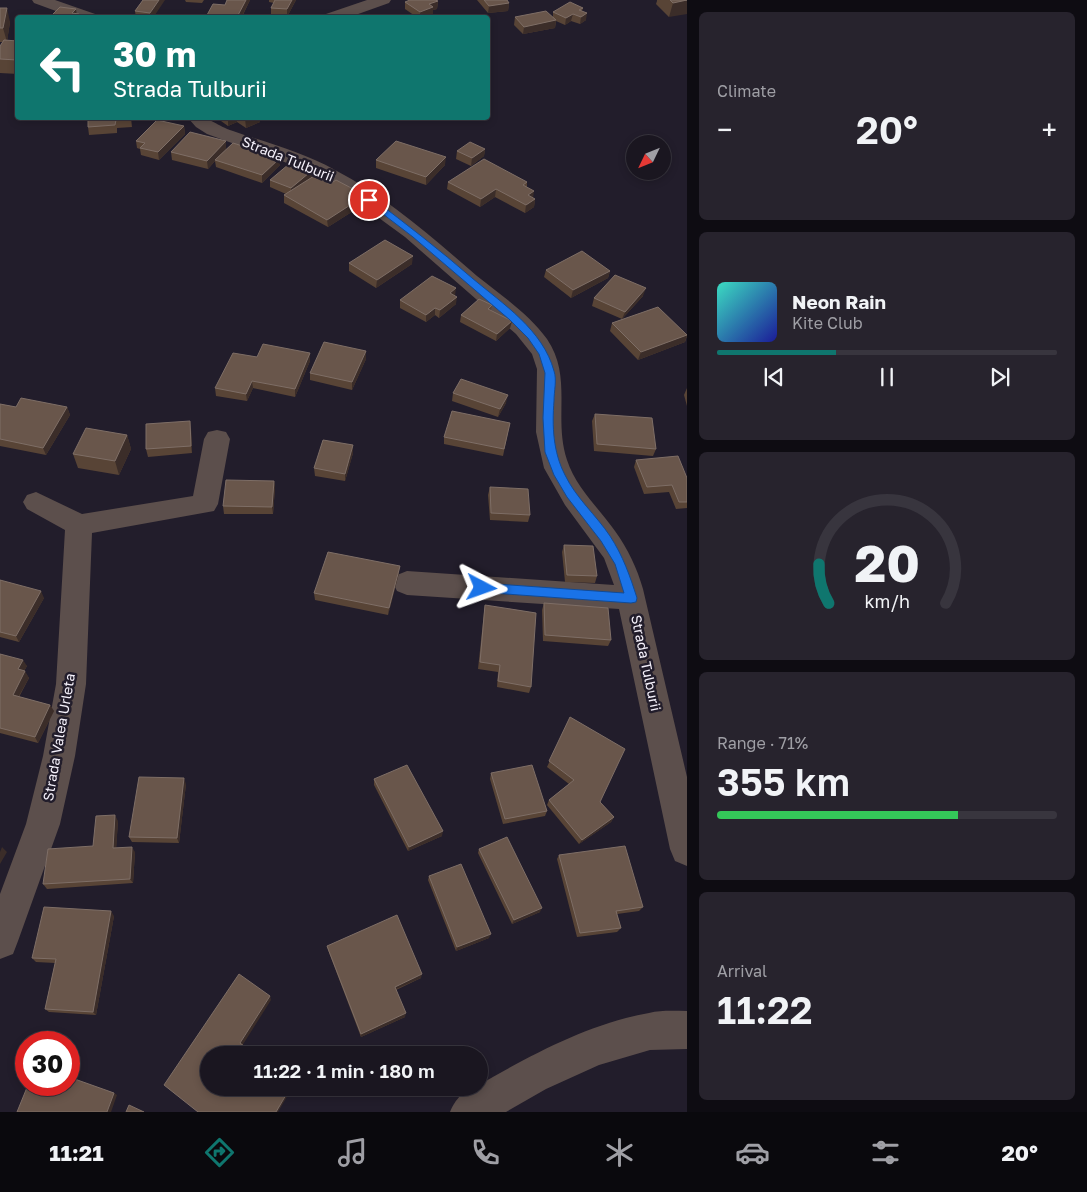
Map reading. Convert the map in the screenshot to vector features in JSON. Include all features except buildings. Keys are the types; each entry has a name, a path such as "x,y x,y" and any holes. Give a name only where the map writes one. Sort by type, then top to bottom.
{"street":[{"path":"40,0 83,15"},
{"path":"338,15 383,0"},
{"name":"Strada Tulburii","path":"200,120 213,130 308,164 336,178 416,235 513,318 531,336 544,354 550,373 548,418 551,452 570,494 605,538 620,563 631,598 687,850"},
{"path":"36,502 79,525 205,504 217,439"},
{"name":"Strada Valea Urleta","path":"0,941 43,824 59,756 71,684 79,525"},
{"path":"407,583 631,598"},
{"path":"470,1112 512,1086 587,1050 646,1032 687,1030"}],"route":[{"path":"369,200 416,235 513,318 531,336 544,354 550,373 548,418 551,452 570,494 605,538 620,563 631,598 482,588"}]}
